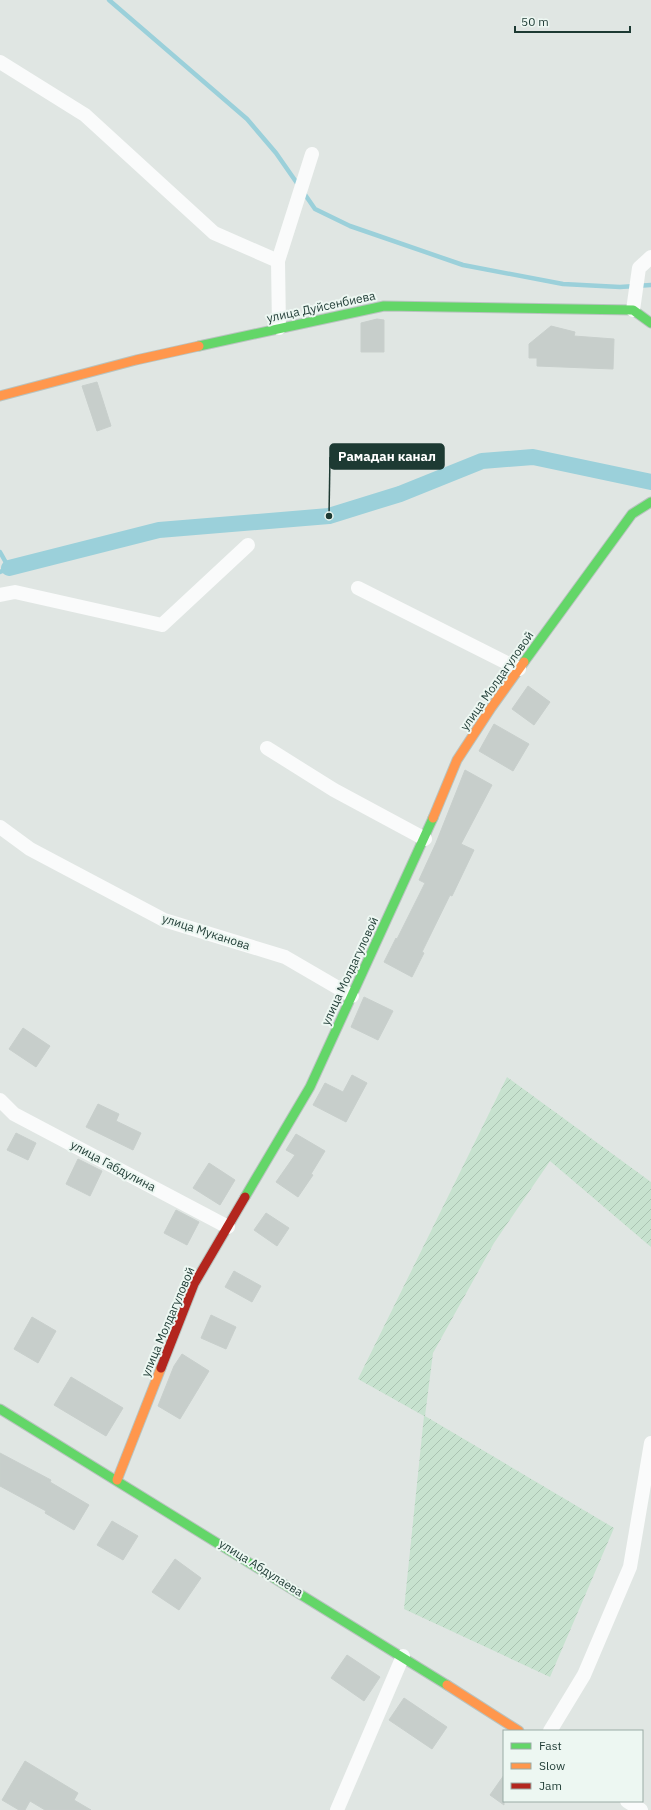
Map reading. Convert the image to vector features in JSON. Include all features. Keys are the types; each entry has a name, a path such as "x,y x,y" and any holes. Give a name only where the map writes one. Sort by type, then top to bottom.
{"street":[{"path":"0,62 85,115 214,234 278,261"},
{"path":"279,328 278,261 312,154"},
{"path":"651,257 639,268 633,310 651,323"},
{"name":"улица Дуйсенбиева","path":"0,396 136,360 384,306 633,310"},
{"name":"улица Молдагуловой","path":"116,1480 194,1284 310,1087 425,839 457,760 519,669 632,514 651,502"},
{"path":"0,595 15,592 162,625 248,545"},
{"path":"358,588 519,669"},
{"path":"267,748 334,790 425,839"},
{"name":"улица Муканова","path":"0,827 30,849 164,920 285,957 352,996"},
{"name":"улица Габдулина","path":"0,1100 14,1114 228,1227"},
{"name":"улица Абдулаева","path":"0,1410 403,1656 517,1730"},
{"path":"551,1730 584,1676 630,1567 651,1443"},
{"path":"337,1810 403,1656"},
{"path":"629,1802 641,1810"}],"green space":[{"path":"507,1077 651,1182 651,1247 550,1161 494,1243 433,1353 425,1416 614,1528 550,1677 404,1609 424,1416 358,1379"}],"building":[{"path":"377,319 384,320 384,352 361,352 361,323"},
{"path":"551,326 575,332 574,336 614,339 613,369 537,366 537,358 529,358 529,344"},
{"path":"97,382 111,426 97,431 82,386"},
{"path":"528,686 550,702 534,725 512,709"},
{"path":"494,724 529,744 513,771 479,751"},
{"path":"465,770 492,785 461,844 474,850 452,896 450,895 422,952 424,953 412,977 384,962 425,883 419,880 436,843"},
{"path":"364,997 393,1011 378,1040 351,1027"},
{"path":"23,1028 50,1046 36,1067 9,1049"},
{"path":"352,1075 367,1083 346,1122 313,1105 325,1083 343,1092"},
{"path":"98,1104 119,1114 116,1121 141,1133 133,1150 86,1127"},
{"path":"16,1133 36,1143 28,1160 7,1150"},
{"path":"296,1134 325,1151 311,1174 313,1175 298,1197 276,1182 295,1155 286,1150"},
{"path":"78,1159 102,1171 90,1196 66,1184"},
{"path":"209,1163 235,1180 220,1205 193,1188"},
{"path":"176,1210 199,1222 187,1245 164,1233"},
{"path":"266,1213 289,1228 277,1246 254,1230"},
{"path":"234,1271 261,1286 252,1302 225,1287"},
{"path":"211,1315 236,1327 226,1349 201,1338"},
{"path":"32,1317 56,1331 38,1363 14,1349"},
{"path":"182,1354 209,1371 180,1419 158,1406 174,1366"},
{"path":"71,1377 123,1408 106,1436 54,1405"},
{"path":"0,1453 51,1480 50,1482 89,1505 74,1530 45,1513 46,1511 0,1486"},
{"path":"112,1521 138,1536 123,1560 97,1545"},
{"path":"175,1559 201,1578 179,1610 152,1592"},
{"path":"347,1655 380,1677 364,1701 331,1678"},
{"path":"404,1698 447,1727 432,1749 389,1720"},
{"path":"25,1761 78,1793 74,1800 91,1810 45,1810 30,1801 25,1810 19,1810 2,1800"},
{"path":"503,1776 504,1805 490,1795"}],"waterway":[{"path":"109,0 247,119 276,153 315,209 350,226 463,265 563,284 620,287 651,285"},
{"path":"9,568 159,530 329,516 400,494 482,461 533,457 651,482"},
{"path":"0,552 9,568 0,572"}],"traffic: fast":[{"path":"199,346 384,306 633,310 651,323"},
{"path":"524,662 632,514 651,502"},
{"path":"245,1197 310,1087 433,818"},
{"path":"0,1409 447,1685"}],"traffic: slow":[{"path":"0,396 136,360 199,346"},
{"path":"433,818 457,760 491,708 524,662"},
{"path":"117,1480 161,1368"},
{"path":"447,1685 517,1730"}],"traffic: jam":[{"path":"161,1368 194,1284 245,1197"}],"place":[{"name":"Рамадан канал","path":"329,516"}]}
